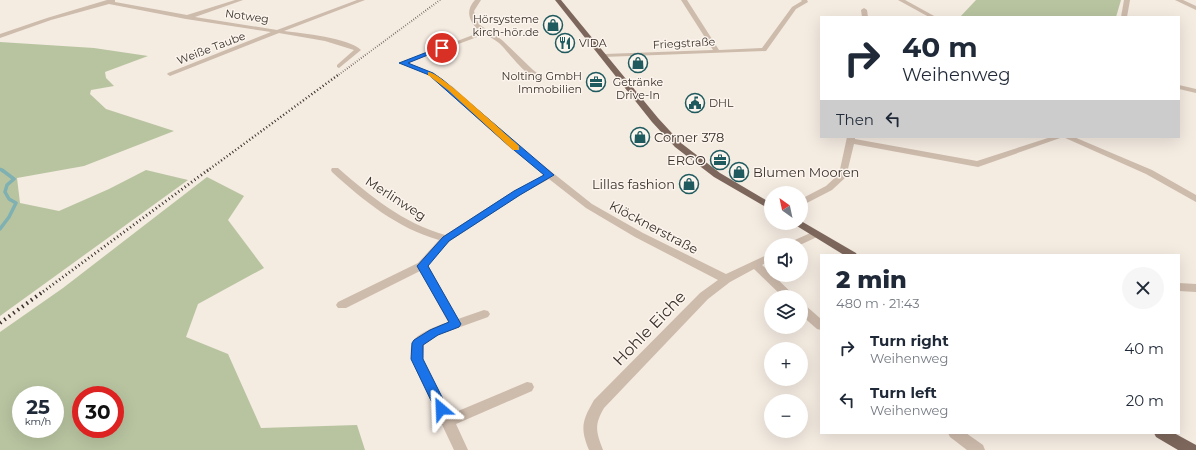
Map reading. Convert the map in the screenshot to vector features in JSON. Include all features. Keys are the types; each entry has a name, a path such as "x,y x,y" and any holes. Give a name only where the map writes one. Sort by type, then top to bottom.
{"main road":[{"path":"558,0 678,145 717,175 764,203"},
{"path":"808,230 850,254"},
{"path":"1163,434 1191,450"}],"street":[{"path":"0,36 49,19 115,0"},
{"path":"186,18 240,0"},
{"name":"Weiße Taube","path":"170,74 362,0"},
{"path":"478,0 471,8 471,14 474,22 500,42 533,75 541,79"},
{"path":"684,0 717,51"},
{"name":"Friegstraße","path":"605,56 764,50 794,8 803,4 805,2 804,0"},
{"path":"901,0 931,16"},
{"path":"1124,16 1127,0"},
{"path":"1178,0 1196,8"},
{"name":"Notweg","path":"107,2 186,18 326,39 358,50 339,66"},
{"path":"864,10 865,16"},
{"name":"Klöcknerstraße","path":"486,32 402,63 431,74 441,81 511,144 589,206 639,235 726,279"},
{"path":"1180,87 1196,91"},
{"path":"808,199 828,188 843,175 851,139 978,164 1056,138"},
{"path":"1068,138 1150,172 1196,199"},
{"name":"Merlinweg","path":"335,170 372,202 411,228 446,239"},
{"path":"342,305 422,266 446,239 517,193 550,175"},
{"path":"807,238 815,234"},
{"name":"Hohle Eiche","path":"596,450 590,436 590,421 599,404 704,296 726,279 764,260"},
{"path":"755,264 783,290"},
{"path":"422,266 455,324"},
{"path":"1180,287 1196,288"},
{"path":"461,450 417,359 418,343 434,332 484,314"},
{"path":"808,314 820,325"},
{"path":"447,422 527,387"},
{"path":"956,434 978,450"}],"green space":[{"path":"976,0 1121,0 1116,16 961,16"},
{"path":"0,42 94,48 148,56 105,72 106,78 114,86 91,90 90,94 106,109 174,131 84,166 17,178 20,203 59,211 109,189 146,170 188,180 0,316"},
{"path":"207,177 244,196 228,220 264,268 198,304 186,337 228,354 261,428 357,425 365,450 0,450 0,332 63,288"}],"waterway":[{"path":"0,229 9,217 16,203 9,199 5,192 7,185 14,179 2,170"}],"railway":[{"path":"337,76 440,0"},
{"path":"207,171 338,75"},
{"path":"40,294 208,170"},
{"path":"0,323 41,293"}],"slow traffic":[{"path":"430,74 450,89 516,148"}],"place":[{"name":"Hörsysteme kirch-hör.de","path":"553,25"},
{"name":"VIDA","path":"565,43"},
{"name":"Getränke Drive-In","path":"638,63"},
{"name":"Nolting GmbH Immobilien","path":"596,82"},
{"name":"DHL","path":"695,103"},
{"name":"Corner 378","path":"640,137"},
{"name":"ERGO","path":"720,160"},
{"name":"Blumen Mooren","path":"739,172"},
{"name":"Lillas fashion","path":"689,184"}],"route":[{"path":"441,409 417,359 418,343 434,332 455,324 422,266 446,239 517,193 550,175 511,144 441,81 431,74 402,63 442,48"}]}
